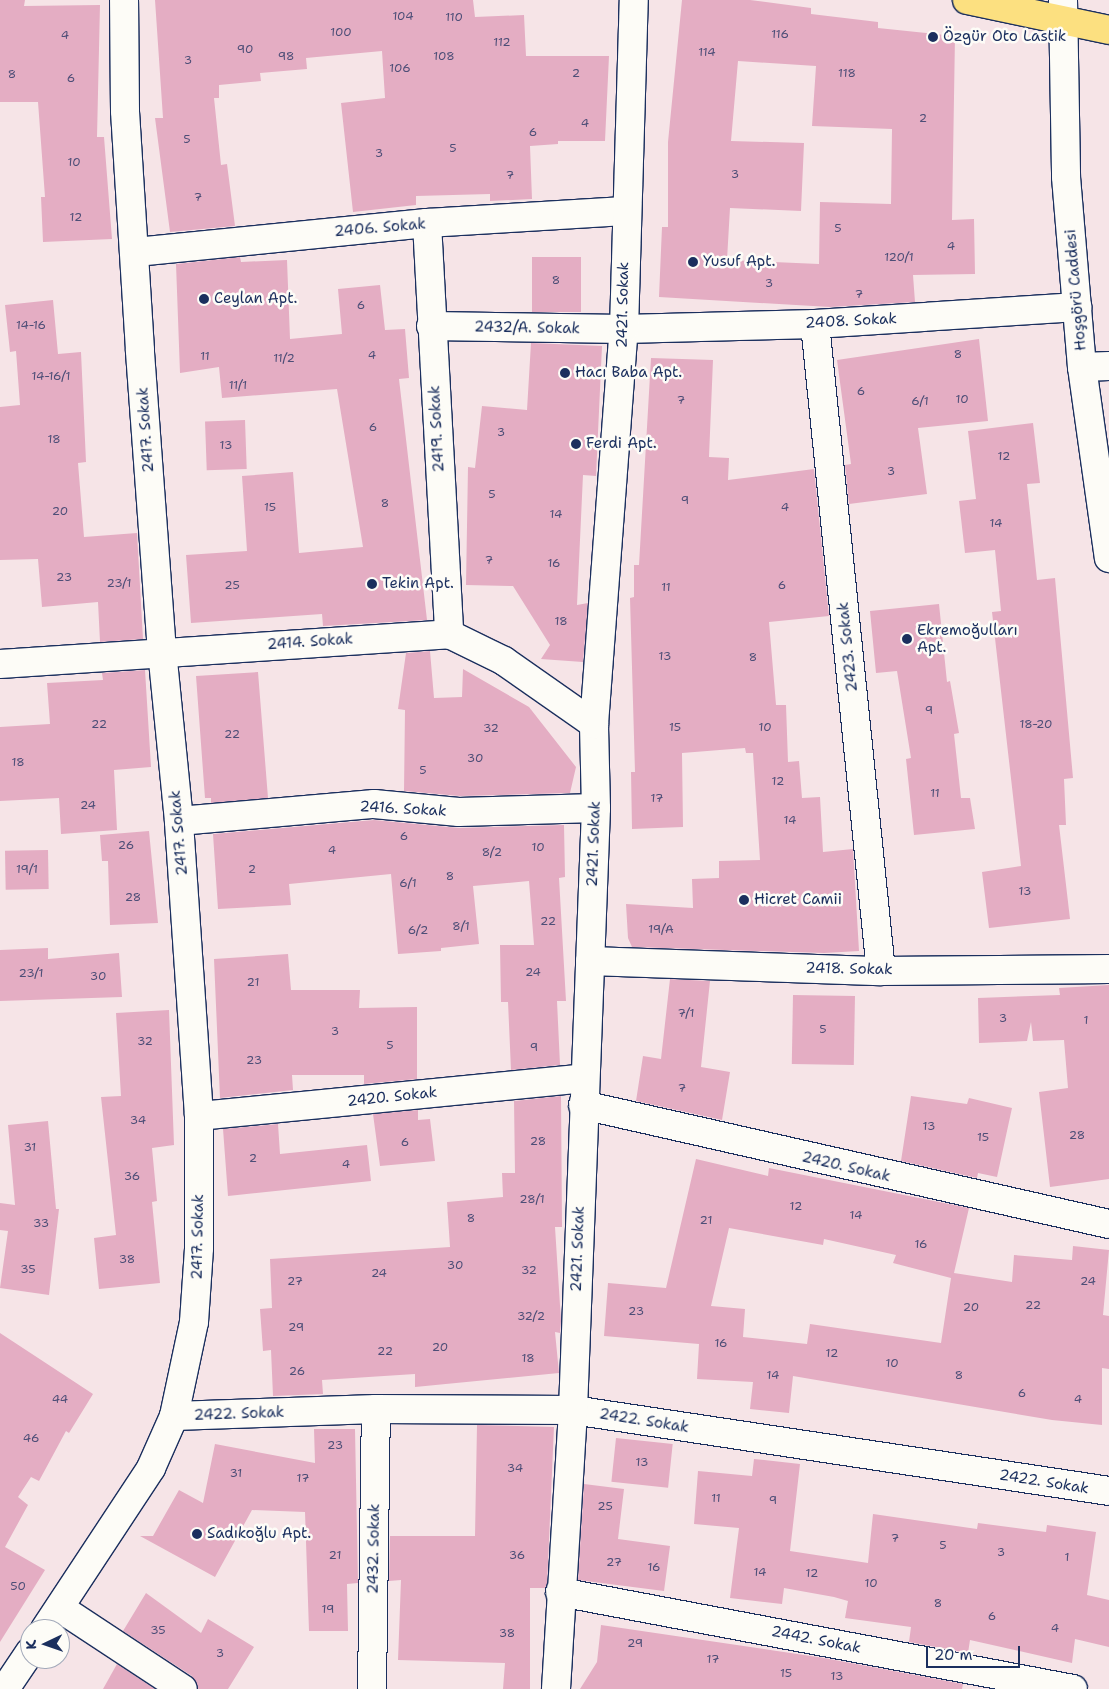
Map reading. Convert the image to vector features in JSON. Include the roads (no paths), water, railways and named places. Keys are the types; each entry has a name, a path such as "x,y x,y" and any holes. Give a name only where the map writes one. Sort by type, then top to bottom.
{"main road":[{"path":"967,0 1063,10 1109,30"}],"street":[{"name":"2417. Sokak","path":"53,1618 151,1468 174,1416 194,1322 199,1248 199,1116 179,821 162,652 125,111 124,0"},
{"name":"2421. Sokak","path":"556,1689 560,1592 573,1410 584,1078 596,808 594,724 624,329 625,212 634,0"},
{"name":"Hoşgörü Caddesi","path":"1063,10 1066,177 1082,367 1109,558"},
{"name":"2406. Sokak","path":"136,252 427,224 625,212"},
{"name":"2419. Sokak","path":"427,224 449,634"},
{"name":"2408. Sokak","path":"624,329 815,324 1077,307"},
{"name":"2423. Sokak","path":"815,324 881,971"},
{"name":"2432/A. Sokak","path":"431,326 624,329"},
{"path":"1082,367 1109,366"},
{"name":"2414. Sokak","path":"0,664 449,634 504,661 594,724"},
{"name":"2416. Sokak","path":"179,821 374,804 459,812 596,808"},
{"name":"2418. Sokak","path":"590,961 881,971 1109,969"},
{"name":"2420. Sokak","path":"199,1116 584,1078"},
{"name":"2420. Sokak","path":"583,1105 1109,1224"},
{"name":"2422. Sokak","path":"174,1416 376,1409 573,1410 1109,1492"},
{"name":"2432. Sokak","path":"372,1689 376,1409"},
{"name":"2442. Sokak","path":"560,1592 1073,1689"},
{"path":"53,1618 183,1689"},
{"path":"5,1689 20,1667"}],"place":[{"name":"Özgür Oto Lastik","path":"933,37"},
{"name":"Yusuf Apt.","path":"693,262"},
{"name":"Ceylan Apt.","path":"204,299"},
{"name":"Hacı Baba Apt.","path":"565,373"},
{"name":"Ferdi Apt.","path":"576,444"},
{"name":"Tekin Apt.","path":"372,584"},
{"name":"Ekremoğulları Apt.","path":"907,639"},
{"name":"Hicret Camii","path":"744,900"},
{"name":"Sadıkoğlu Apt.","path":"197,1534"}]}
